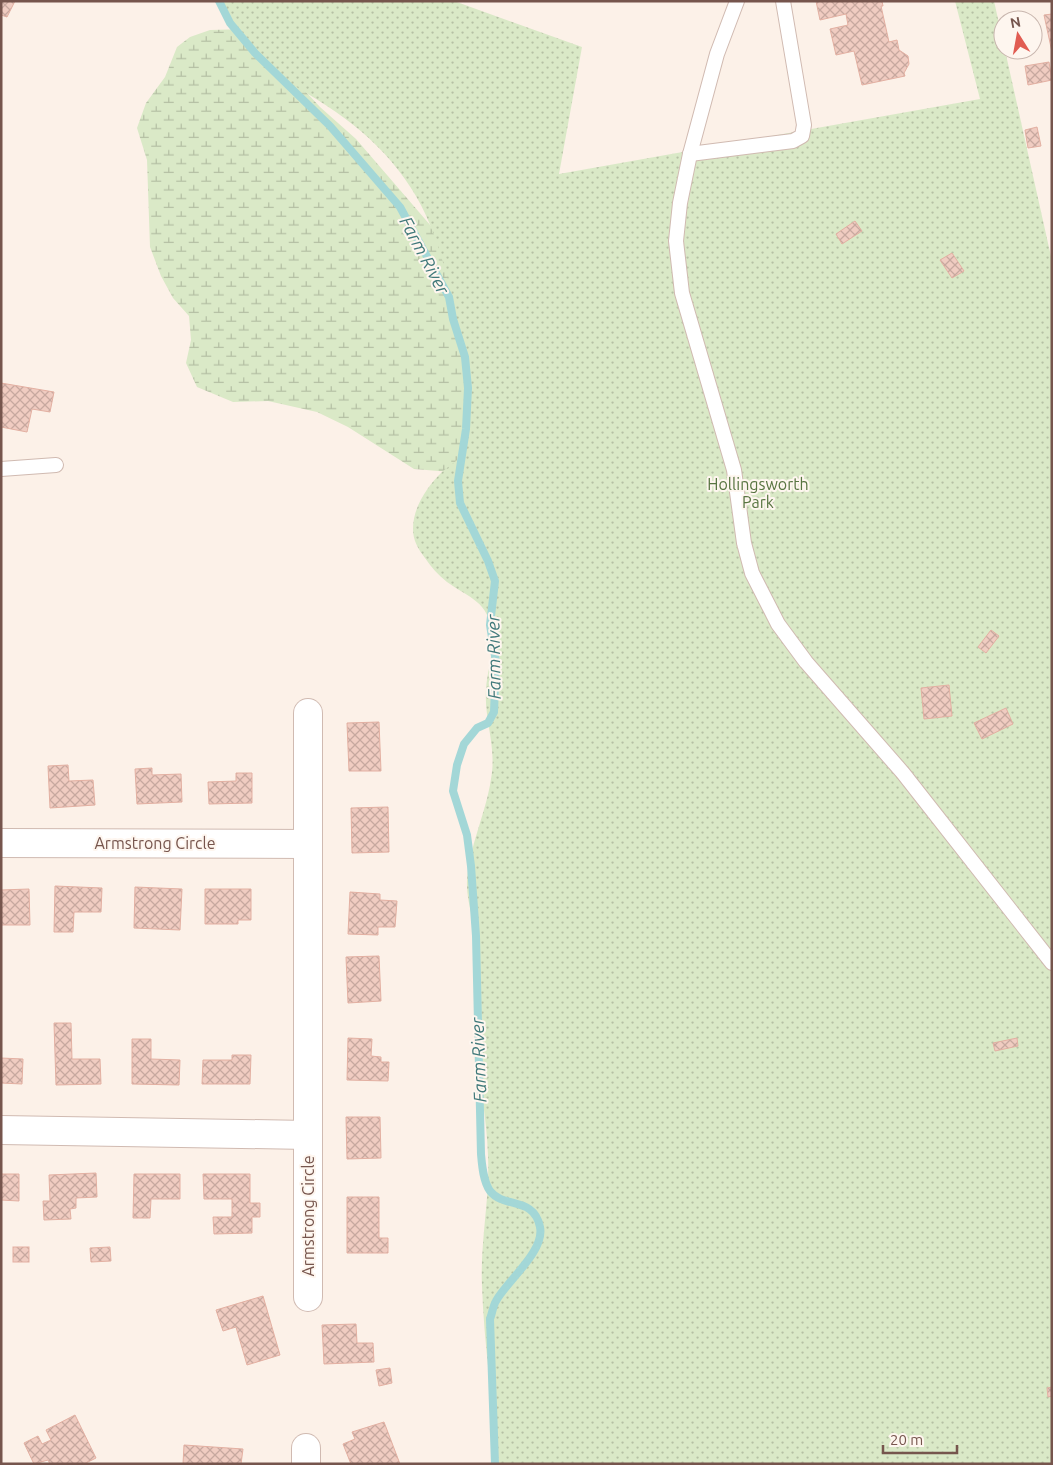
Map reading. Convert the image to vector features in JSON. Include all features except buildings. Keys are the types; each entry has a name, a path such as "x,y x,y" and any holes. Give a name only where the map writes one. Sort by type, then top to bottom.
{"street":[{"name":"Armstrong Circle","path":"308,713 308,1297"},
{"name":"Armstrong Circle","path":"1,842 308,844"},
{"name":"Armstrong Circle","path":"1,1130 308,1135"}],"lane":[{"path":"737,1 717,54 690,154 677,220 676,241 678,274 729,454 746,550 760,592 778,624 806,662 903,773 1052,963"},
{"path":"690,154 793,141 802,136 804,125 783,1"},
{"path":"1,469 56,465"}],"green space":[{"name":"Hollingsworth Park","path":"219,1 454,1 582,47 559,174 980,99 955,1 994,1 996,10 993,10 993,60 1007,60 1052,261 1052,1464 499,1464 483,1308 482,1270 488,1188 488,1156 485,1114 475,1043 478,970 477,945 467,889 468,868 491,779 492,745 486,701 492,634 487,614 482,607 435,571 418,548 413,529 415,513 426,491 442,472 460,457 466,446 468,434 465,371 454,302 426,215 404,178 377,146 345,118 263,64 239,39 228,22"},
{"path":"247,29 320,107 356,139 431,226 447,257 459,291 481,452 451,472 414,469 348,427 317,412 268,401 233,402 197,387 186,363 191,340 189,316 173,298 161,276 150,247 147,160 137,128 146,103 165,77 177,47 190,37 210,30"}],"waterway":[{"name":"Farm River","path":"219,1 230,23 255,53 330,126 400,207 449,297 453,319 465,357 468,388 466,429 458,481 460,503 488,561 495,581 490,625 496,662 494,712 488,723 477,728 464,744 457,765 453,791 467,835 471,866 476,936 482,1168 490,1191 503,1200 532,1211 537,1217 540,1227 537,1246 524,1266 501,1293 494,1305 490,1319 495,1464"}]}
